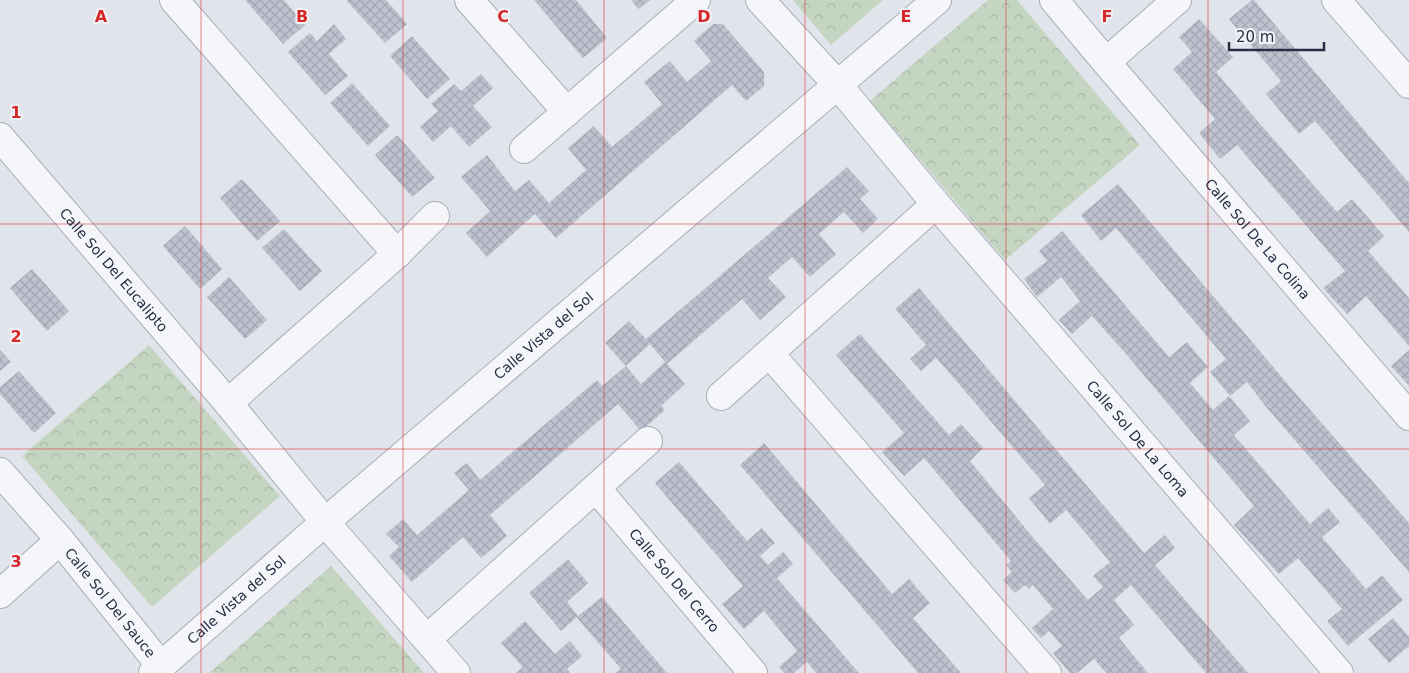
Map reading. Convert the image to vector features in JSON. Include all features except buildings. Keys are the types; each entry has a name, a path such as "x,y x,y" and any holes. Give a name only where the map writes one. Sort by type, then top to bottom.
{"street":[{"path":"174,0 396,254"},
{"path":"469,0 567,112"},
{"path":"524,149 696,0"},
{"name":"Calle Sol De La Loma","path":"760,0 837,84 936,204 1339,673"},
{"name":"Calle Vista del Sol","path":"157,669 325,522 937,0"},
{"name":"Calle Sol De La Colina","path":"1054,0 1409,416"},
{"path":"1106,62 1176,0"},
{"path":"1336,0 1409,84"},
{"name":"Calle Sol Del Eucalipto","path":"0,137 228,403 325,522"},
{"path":"721,396 936,204"},
{"path":"228,403 396,254 436,216"},
{"path":"769,353 1047,673"},
{"path":"427,639 648,441"},
{"name":"Calle Sol Del Sauce","path":"0,472 60,540 157,669"},
{"name":"Calle Sol Del Cerro","path":"596,488 753,673"},
{"path":"325,522 456,673"},
{"name":"Calle Sol Del Sauce","path":"0,594 60,540"}],"green space":[{"path":"793,0 883,0 831,45"},
{"path":"988,0 1017,0 1140,145 1005,260 870,101"},
{"path":"149,345 280,496 152,607 22,456"},
{"path":"331,566 424,673 209,673"}]}
